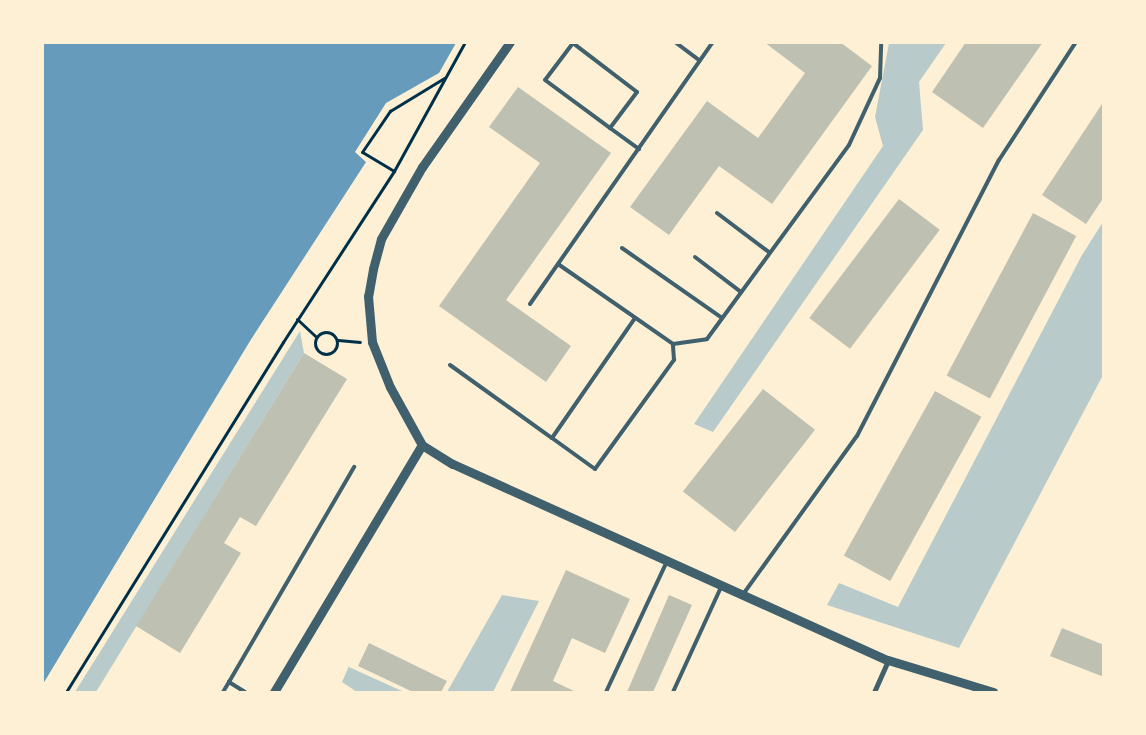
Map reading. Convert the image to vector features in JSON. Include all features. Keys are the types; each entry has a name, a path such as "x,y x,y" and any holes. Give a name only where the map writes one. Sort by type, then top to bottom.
{"street":[{"path":"510,42 420,172 381,239 373,269 368,296 372,342 390,387 422,445 453,464 667,561 744,593 888,660 993,692"},
{"path":"274,692 422,445"},
{"path":"874,692 888,660"}],"lane":[{"path":"675,42 700,61"},
{"path":"530,304 713,42"},
{"path":"558,264 673,344 707,339 849,145 868,110 880,78 880,42"},
{"path":"744,593 857,436 999,160 1076,42"},
{"path":"610,128 636,92 573,43 545,80 610,128 639,149"},
{"path":"716,213 770,253"},
{"path":"622,248 722,318"},
{"path":"695,257 741,292"},
{"path":"552,438 635,318"},
{"path":"450,366 595,469 674,360 673,344"},
{"path":"223,692 354,467"},
{"path":"606,692 667,561"},
{"path":"673,692 722,585"},
{"path":"229,682 246,692"}],"path":[{"path":"66,692 297,319 394,171 465,42"},
{"path":"394,171 362,152 390,111 445,78"},
{"path":"297,319 316,337"},
{"path":"338,340 336,349 329,355 320,353 314,346 316,337 323,331 332,333 338,340 359,342"}],"shaded area":[{"path":"889,43 946,43 919,82 923,130 713,432 694,424 883,146 875,117"},
{"path":"1103,222 1103,375 959,648 827,605 839,583 898,607 1082,255"},
{"path":"300,331 304,353 96,692 75,692"},
{"path":"502,595 539,601 493,692 447,692"},
{"path":"349,666 404,692 357,692 342,682"}],"water":[{"path":"43,42 456,43 439,73 386,103 355,152 366,162 250,341 43,684"}],"building":[{"path":"764,42 840,42 872,66 772,204 719,166 669,235 630,207 707,101 758,138 805,73"},
{"path":"966,42 1043,42 983,128 932,92"},
{"path":"518,87 611,153 506,300 571,346 546,382 439,306 540,163 489,127"},
{"path":"1104,101 1104,197 1086,224 1042,195"},
{"path":"899,199 940,230 850,349 809,318"},
{"path":"1033,213 1076,236 990,398 947,375"},
{"path":"304,353 347,379 256,526 240,517 224,543 241,553 180,653 136,626"},
{"path":"763,389 815,430 735,532 683,491"},
{"path":"935,391 981,417 890,581 844,555"},
{"path":"566,570 630,599 605,653 572,638 553,681 576,692 510,692"},
{"path":"669,595 692,605 653,692 627,692"},
{"path":"1062,628 1104,645 1104,677 1050,656"},
{"path":"369,643 447,681 441,692 413,692 358,666"}]}
